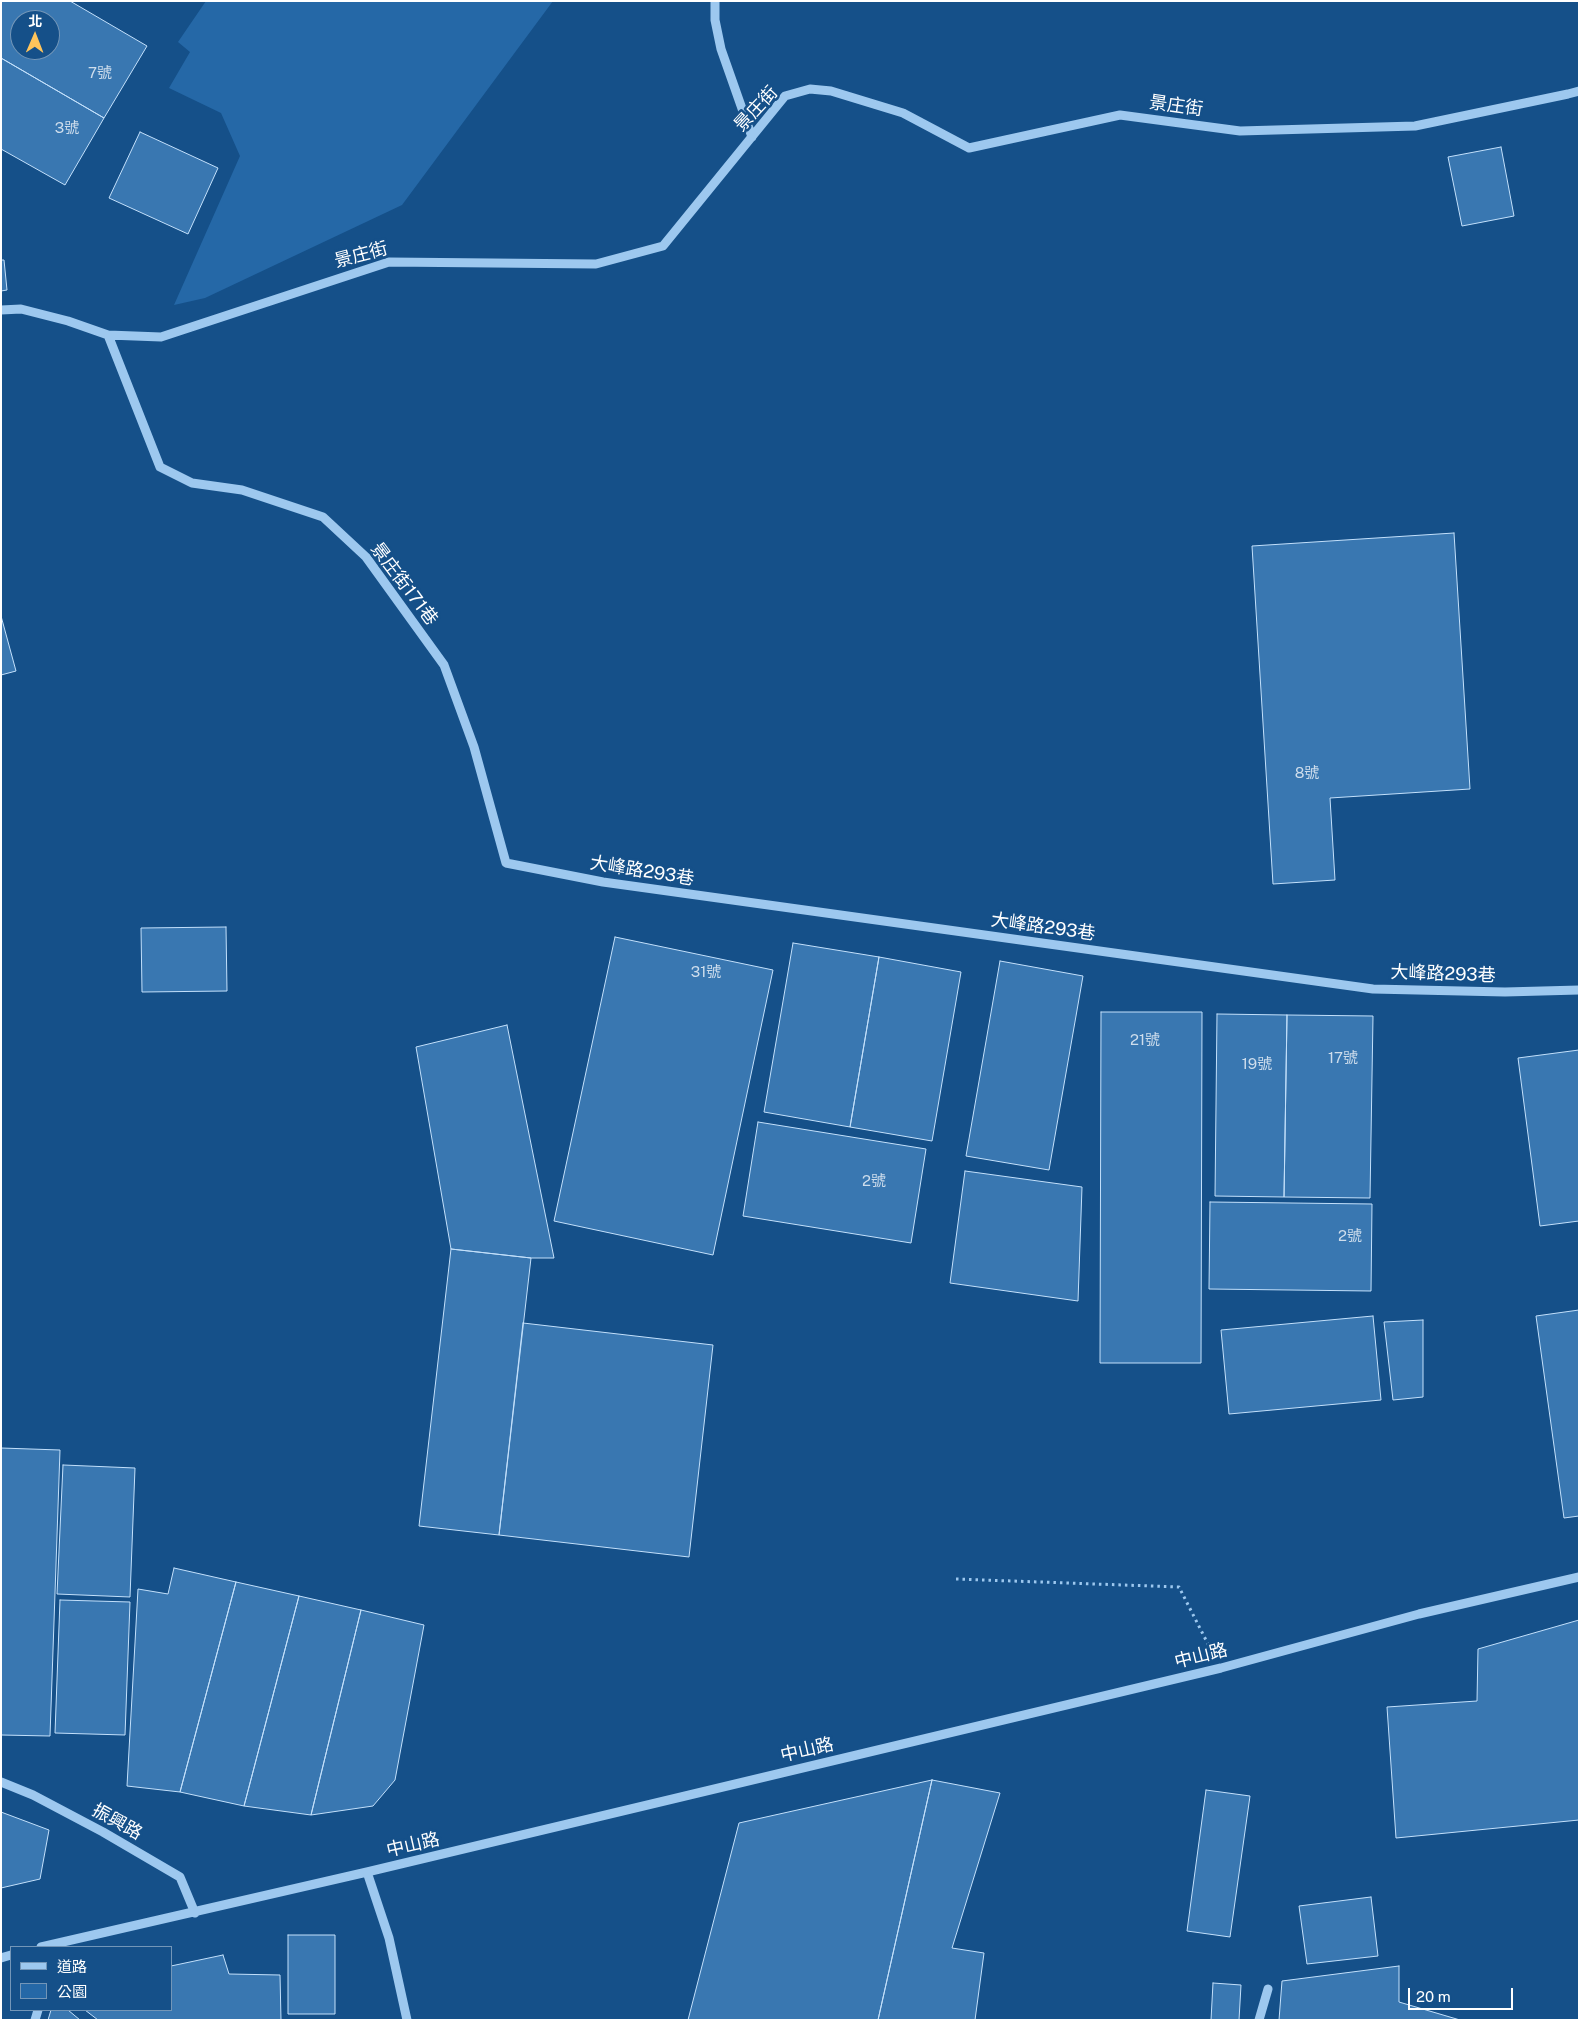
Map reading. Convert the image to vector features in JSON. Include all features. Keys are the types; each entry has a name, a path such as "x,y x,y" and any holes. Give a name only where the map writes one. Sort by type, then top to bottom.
{"street":[{"path":"715,1 715,20 721,49 752,137"},
{"name":"景庄街","path":"1,310 21,309 68,321 108,335 161,336 389,262 596,264 662,246 785,96 810,89 831,91 903,114 969,148 1120,115 1240,131 1415,126 1568,94 1579,90"},
{"name":"景庄街171巷","path":"108,335 160,467 192,483 242,490 323,517 366,557 444,664 474,747 506,863"},
{"name":"大峰路293巷","path":"506,863 603,882 1373,989 1505,992 1579,990"},
{"name":"中山路","path":"61,1945 1221,1668 1419,1614 1579,1577"},
{"name":"振興路","path":"1,1782 50,1804 180,1877 195,1913"},
{"path":"367,1872 389,1938 407,2020"},
{"path":"1259,2020 1268,1989"}],"path":[{"path":"956,1579 1178,1587 1221,1668"}],"green space":[{"path":"206,1 553,1 402,205 205,298 174,305 240,156 221,113 169,88 190,52 178,42"}],"building":[{"path":"1,1 70,1 147,46 104,118 1,58"},
{"path":"1,58 104,118 65,185 1,149"},
{"path":"140,132 218,168 188,234 109,198"},
{"path":"1501,147 1514,216 1462,226 1448,157"},
{"path":"1,260 4,260 7,290 1,291"},
{"path":"1454,533 1470,789 1330,798 1335,880 1273,884 1252,546"},
{"path":"1,616 16,671 1,675"},
{"path":"226,927 227,991 142,992 141,928"},
{"path":"615,937 773,970 713,1255 554,1221"},
{"path":"793,943 879,957 850,1127 764,1112"},
{"path":"879,957 961,972 932,1141 850,1127"},
{"path":"1000,961 1083,976 1049,1170 966,1156"},
{"path":"1101,1012 1202,1012 1201,1363 1100,1363"},
{"path":"1217,1014 1287,1015 1284,1197 1215,1196"},
{"path":"1287,1015 1373,1016 1370,1198 1284,1197"},
{"path":"507,1025 554,1258 531,1258 451,1249 416,1047"},
{"path":"1579,1050 1579,1221 1540,1226 1518,1058"},
{"path":"758,1122 926,1149 911,1243 743,1216"},
{"path":"965,1171 1082,1187 1078,1301 950,1283"},
{"path":"1210,1202 1372,1204 1371,1291 1209,1289"},
{"path":"451,1249 531,1258 499,1535 419,1526"},
{"path":"1579,1310 1579,1516 1564,1518 1536,1316"},
{"path":"1373,1316 1381,1400 1229,1414 1221,1330"},
{"path":"1423,1320 1423,1397 1393,1400 1384,1322"},
{"path":"523,1323 713,1345 689,1557 499,1535"},
{"path":"1,1448 60,1450 50,1736 1,1735"},
{"path":"63,1465 135,1468 130,1597 57,1594"},
{"path":"174,1568 236,1582 180,1792 127,1786 138,1589 168,1594"},
{"path":"236,1582 299,1596 244,1806 180,1792"},
{"path":"299,1596 361,1610 311,1815 244,1806"},
{"path":"60,1600 130,1602 125,1735 55,1733"},
{"path":"361,1610 424,1625 395,1780 373,1806 311,1815"},
{"path":"1579,1620 1579,1820 1396,1838 1387,1707 1477,1701 1478,1649"},
{"path":"932,1780 878,2020 688,2020 739,1823"},
{"path":"932,1780 1000,1793 952,1948 984,1953 975,2020 878,2020"},
{"path":"1206,1790 1250,1796 1230,1937 1187,1931"},
{"path":"1,1812 49,1830 40,1879 1,1888"},
{"path":"1371,1897 1378,1956 1307,1964 1299,1906"},
{"path":"288,1935 335,1935 335,2014 288,2014"},
{"path":"223,1955 229,1974 280,1975 281,2020 98,2020 86,2011 172,2011 172,1966"},
{"path":"1399,1966 1399,2002 1460,2020 1279,2020 1282,1981"},
{"path":"1213,1983 1241,1985 1239,2020 1211,2020"},
{"path":"51,2011 69,2011 80,2020 48,2020"}]}
